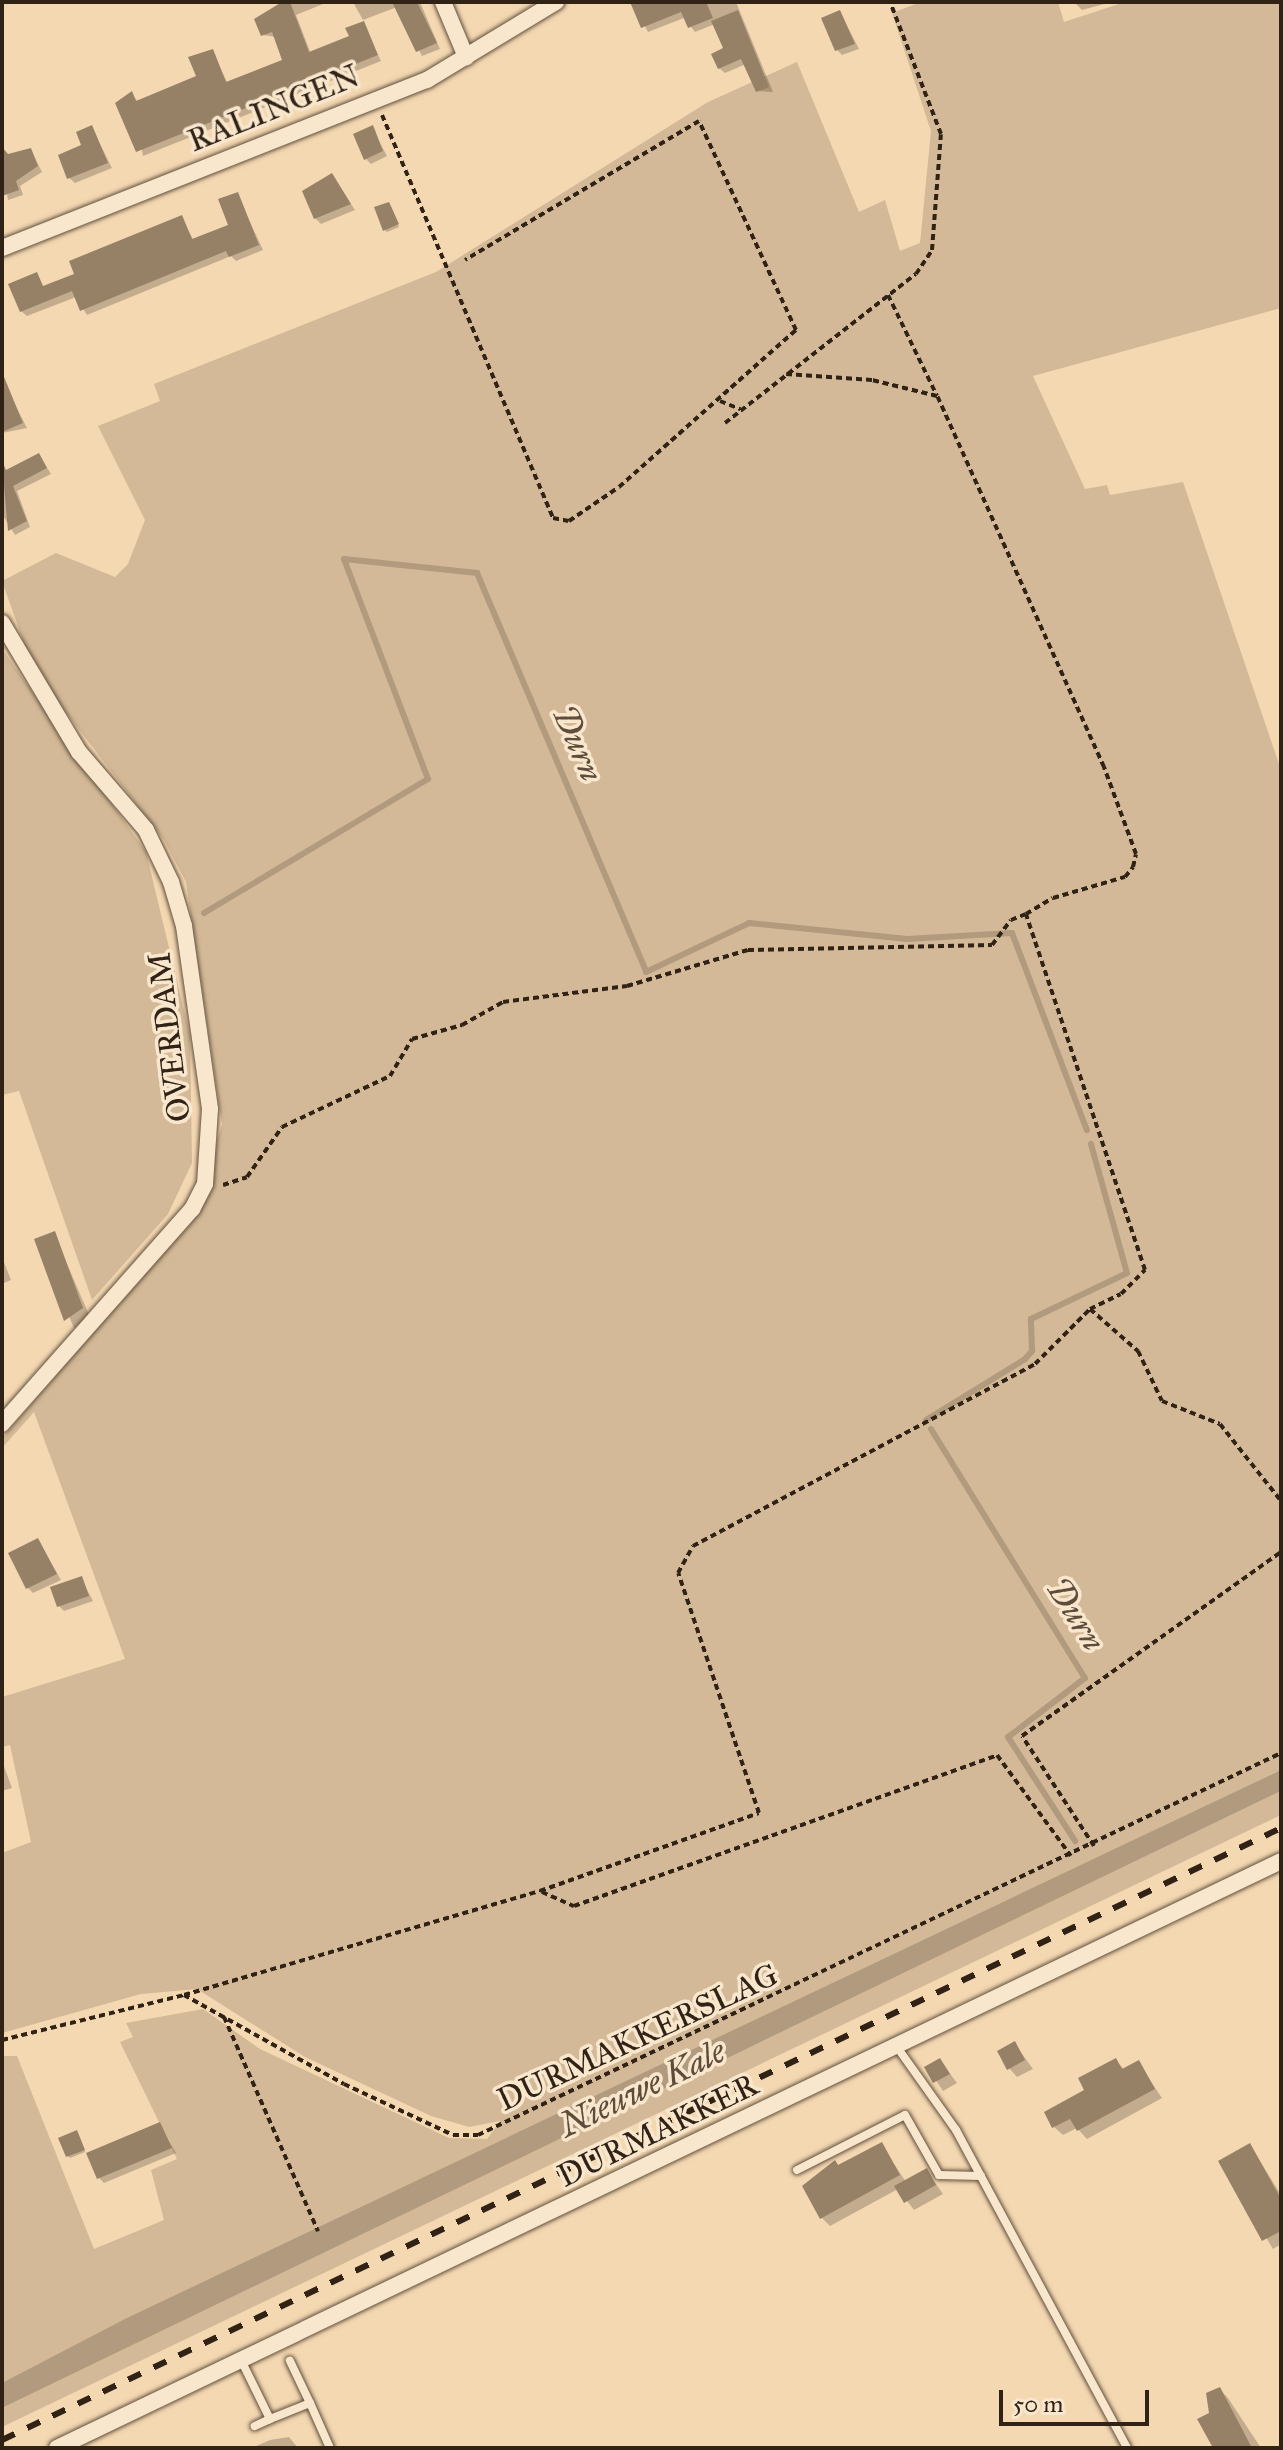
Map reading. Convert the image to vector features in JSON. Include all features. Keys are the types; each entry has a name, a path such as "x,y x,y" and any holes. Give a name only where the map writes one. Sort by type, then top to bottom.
{"street":[{"path":"443,2 466,57"},
{"name":"RALINGEN","path":"2,248 375,98 466,57 556,2"},
{"name":"OVERDAM","path":"2,623 79,752 146,830 171,882 187,940 210,1109 205,1184 192,1209 2,1424"},
{"name":"DURMAKKER","path":"57,2448 1281,1861"}],"lane":[{"path":"897,2047 981,2176 1127,2448"},
{"path":"797,2170 905,2115 939,2175 981,2176"},
{"path":"241,2360 270,2419"},
{"path":"290,2361 330,2448"},
{"path":"255,2426 310,2403"}],"path":[{"path":"725,423 888,295 932,250 941,134 890,2"},
{"path":"375,98 553,518 585,514 720,401 796,330 699,121 465,260"},
{"path":"205,1184 247,1177 282,1127 390,1076 412,1039 532,994 627,986 748,950 905,952 999,942 1009,924 1026,914 1125,877 1136,854 1104,767 937,396 888,295"},
{"path":"786,374 806,372 937,396"},
{"path":"720,401 741,409"},
{"path":"2,2040 184,1995 540,1891 759,1813 678,1573 693,1546 1035,1364 1090,1309 1121,1294 1145,1270 1026,914"},
{"path":"1090,1309 1138,1351 1162,1401 1220,1424 1281,1501"},
{"path":"1094,1846 1022,1736 1281,1552"},
{"name":"DURMAKKERSLAG","path":"184,1995 372,2097 453,2135 478,2135 1094,1846 1281,1753"},
{"path":"540,1891 574,1906 997,1755 1071,1856"},
{"path":"223,2015 318,2231"}],"shaded area":[{"path":"921,2 1058,2 1064,22 1125,2 1281,2 1281,308 1033,376 1085,489 1107,485 1110,495 1183,482 1281,770 1281,1770 2,2383 2,2056 17,2056 94,2249 164,2220 151,2170 177,2159 120,2042 133,2037 126,2023 203,2009 260,2049 449,2138 487,2139 500,2121 469,2127 431,2116 305,2057 197,1989 141,1994 2,2033 2,1853 31,1842 10,1745 2,1747 2,1697 125,1659 34,1412 2,1448 2,1438 192,1219 211,1191 215,1173 205,1184 222,1124 186,882 164,840 58,702 25,646 2,581 56,553 115,577 128,564 145,520 98,426 160,401 154,384 436,272 708,102 797,62 859,212 885,200 900,251 920,243 931,131 892,13"},
{"path":"2,649 146,852 190,1035 192,1163 168,1214 92,1300 19,1091 2,1095"},
{"path":"1281,1791 1281,1815 2,2427 2,2408"}],"water":[{"name":"Nieuwe Kale","path":"1281,1770 1281,1791 2,2408 2,2383 125,2319"}],"building":[{"path":"282,2 290,2 309,52 349,36 345,28 364,21 378,55 136,152 115,103 132,91 136,101 196,76 188,57 213,49 226,82 282,60 272,32 261,36 254,19"},
{"path":"392,2 417,2 437,43 416,52"},
{"path":"630,2 706,2 713,18 688,28 681,12 641,28"},
{"path":"738,10 769,87 756,92 741,59 718,69 711,54 723,48 711,21"},
{"path":"840,10 855,44 835,51 821,18"},
{"path":"92,125 108,163 67,179 58,155 81,145 76,132"},
{"path":"373,125 383,151 364,160 353,134"},
{"path":"2,147 8,154 31,148 38,166 16,181 19,190 2,196"},
{"path":"332,173 351,204 314,219 302,191"},
{"path":"238,192 259,245 229,257 226,251 80,311 72,291 20,312 8,284 37,272 43,286 74,274 69,261 182,215 192,239 228,225 218,199"},
{"path":"389,202 399,224 383,231 374,207"},
{"path":"2,372 23,423 2,432"},
{"path":"39,453 47,468 13,486 27,521 8,531 2,461 6,470"},
{"path":"55,1231 83,1308 64,1321 34,1239"},
{"path":"38,1538 57,1574 26,1589 8,1553"},
{"path":"82,1576 89,1596 57,1607 50,1587"},
{"path":"1015,2041 1025,2060 1007,2070 997,2051"},
{"path":"940,2058 950,2074 933,2083 924,2067"},
{"path":"1116,2058 1122,2069 1139,2060 1155,2089 1077,2131 1070,2119 1052,2128 1044,2112 1084,2090 1078,2078"},
{"path":"160,2122 172,2148 97,2179 86,2153"},
{"path":"77,2130 85,2150 66,2157 58,2138"},
{"path":"882,2142 900,2175 820,2219 802,2186 835,2160 838,2165"},
{"path":"1250,2143 1281,2199 1281,2231 1262,2241 1218,2161"},
{"path":"927,2168 936,2185 904,2203 894,2186"},
{"path":"1220,2387 1252,2448 1213,2448 1197,2419 1209,2413 1206,2393"}],"waterway":[{"name":"Durn","path":"204,913 428,779 344,559 477,573 646,972 749,923 907,939 1012,933 1087,1130"},
{"name":"Durn","path":"926,1420 1025,1359 1032,1351 1031,1319 1127,1273 1091,1144"},
{"name":"Durn","path":"931,1429 1085,1678 1008,1737 1075,1841"}],"railway":[{"path":"2,2440 1281,1828"}]}
